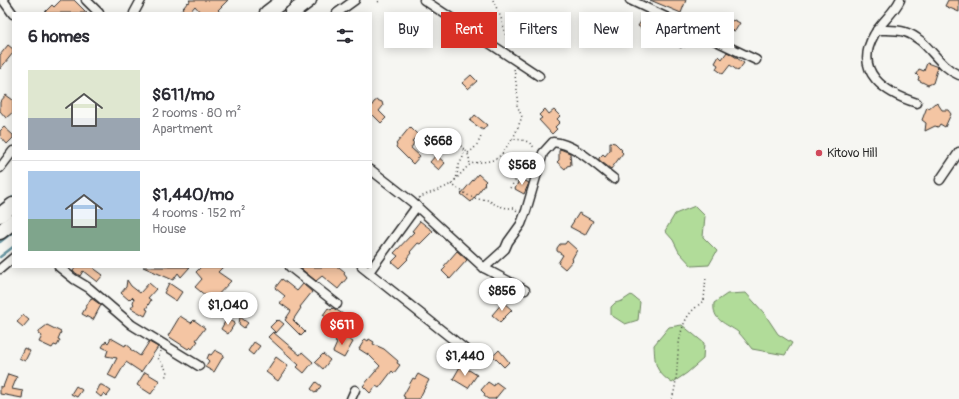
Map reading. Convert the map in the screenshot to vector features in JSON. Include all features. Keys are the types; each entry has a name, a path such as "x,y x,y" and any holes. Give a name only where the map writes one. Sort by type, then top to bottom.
{"highway":[{"path":"268,12 284,0"},
{"path":"293,12 309,0"},
{"path":"0,215 12,206"},
{"path":"0,232 12,223"}],"street":[{"path":"2,0 12,13"},
{"path":"86,0 98,12"},
{"path":"135,12 141,0"},
{"path":"338,12 355,0"},
{"path":"424,0 539,76"},
{"path":"630,0 756,60"},
{"path":"900,0 896,8 877,30 870,45 868,54 870,71 884,89 900,98 917,103"},
{"path":"877,30 906,32 920,40 944,66 959,75"},
{"path":"484,268 505,249 508,242 521,224 543,153 553,142 562,143 581,154 614,179"},
{"path":"0,168 12,152"},
{"path":"940,180 959,152"},
{"path":"372,171 415,204 484,268 525,290"},
{"path":"372,268 415,204"},
{"path":"0,268 12,259"},
{"path":"60,268 74,280 89,288 132,325 199,366"},
{"path":"291,268 337,304"},
{"path":"363,268 470,353"},
{"path":"369,272 372,268"},
{"path":"351,399 355,390"}],"path":[{"path":"415,204 436,190 446,188 470,165 494,160 503,154 508,143 513,139 522,117 517,105 516,76 502,18 493,0"},
{"path":"437,131 443,136 454,139 468,153 470,165"},
{"path":"468,153 474,148 482,134"},
{"path":"513,139 530,142 535,148 539,166"},
{"path":"455,180 464,156 463,148"},
{"path":"510,188 528,163 534,160 539,166"},
{"path":"451,184 468,196 488,200 496,205 507,208 514,208 523,218"},
{"path":"672,399 677,376 680,334 689,314 704,300 706,276"},
{"path":"165,345 158,358 167,371 165,379"}],"green space":[{"path":"695,206 705,216 703,237 717,251 709,265 692,266 679,252 673,240 665,231 675,214"},
{"path":"746,293 764,313 778,334 792,343 785,355 752,349 738,332 721,321 715,314 714,303 727,294"},
{"path":"631,295 640,302 638,320 625,324 611,315 611,307 615,303 622,301"},
{"path":"682,325 704,343 703,359 687,373 672,383 662,375 657,367 654,345 669,327"}],"building":[{"path":"61,0 74,0 86,12 45,12 52,5 54,7"},
{"path":"189,0 228,0 218,10 220,12 200,12 195,6 190,12 180,12 190,1"},
{"path":"650,0 686,0 681,12"},
{"path":"948,0 959,0 959,12 945,6"},
{"path":"734,20 740,23 734,31"},
{"path":"8,45 12,48 12,54 0,69 0,55"},
{"path":"727,52 744,63 738,71 730,65 723,74 716,69 718,65 715,63 719,56 722,59"},
{"path":"927,63 938,67 933,83 928,85 918,80 919,77 916,74 919,69 924,71"},
{"path":"471,75 477,81 468,89 462,83"},
{"path":"6,95 12,99 12,113 6,118 0,111 0,102"},
{"path":"377,100 382,102 383,106 379,111 386,118 381,123 372,114 372,105"},
{"path":"935,103 938,104 942,110 948,110 951,114 945,127 940,124 938,127 935,126 925,131 926,123 922,120 927,107 929,108"},
{"path":"545,109 549,114 554,110 560,116 557,119 560,122 555,127 557,129 552,134 539,120 542,118 539,115"},
{"path":"475,115 487,125 483,130 470,121"},
{"path":"4,127 12,134 12,139 7,144 0,136 0,131"},
{"path":"410,127 418,135 412,141 414,143 411,148 420,156 413,164 396,147 396,144"},
{"path":"610,142 615,143 623,153 611,169 599,160 603,154 605,156 610,150"},
{"path":"560,149 570,153 571,165 567,166 565,169 557,162 559,160"},
{"path":"436,155 445,163 439,170 430,162"},
{"path":"478,174 486,181 471,202 461,194"},
{"path":"520,178 529,183 524,194 515,189"},
{"path":"579,213 593,221 585,235 570,227"},
{"path":"420,221 433,231 420,244 418,243 410,252 411,253 407,258 408,259 399,268 392,262 398,256 394,253 414,232 412,231"},
{"path":"567,241 577,250 572,259 573,260 565,269 558,263 563,255 557,251 557,248 560,244 565,244"},
{"path":"457,251 467,260 450,279 442,271 446,267 444,266"},
{"path":"75,268 93,268 103,275 97,282 83,271 80,276 73,271"},
{"path":"145,268 189,268 181,277 178,273 173,280"},
{"path":"200,268 222,268 218,272 231,281 212,301 195,287 202,279 196,272"},
{"path":"300,268 340,268 345,272 344,274 347,278 338,289 322,276 316,281"},
{"path":"282,279 297,291 303,284 312,292 300,307 301,308 293,320 305,332 301,336 285,320 291,311 280,303 285,296 275,288"},
{"path":"127,280 131,286 140,293 149,283 156,289 148,298 151,300 146,309 148,310 145,316 131,308 134,304 134,299 132,297 129,300 121,293 126,287"},
{"path":"169,283 182,292 176,301 164,293"},
{"path":"91,298 101,305 93,320 82,314"},
{"path":"503,302 512,310 500,322 492,315"},
{"path":"328,308 331,310 333,308 343,314 336,324 323,315"},
{"path":"23,315 29,320 23,327 17,322"},
{"path":"180,316 191,323 194,320 205,328 196,340 198,341 192,349 190,347 188,349 168,336"},
{"path":"240,317 248,323 244,328 239,324"},
{"path":"227,318 235,323 228,334 221,329"},
{"path":"277,320 284,324 276,333 270,327"},
{"path":"47,325 61,332 58,339 60,340 57,346 54,345 52,348 39,342 42,336 39,334 39,331"},
{"path":"273,332 300,355 302,352 313,362 304,373 297,367 299,365 268,337"},
{"path":"340,334 353,342 344,358 333,352 337,343 335,342"},
{"path":"111,338 125,346 126,344 140,356 149,342 158,347 141,372 126,362 116,379 108,375 117,358 106,356 108,350 102,347 106,341 108,343"},
{"path":"365,339 368,341 369,339 374,342 373,344 384,349 398,361 397,363 400,365 394,373 392,371 379,388 376,386 370,393 363,386 380,366 370,356 359,349"},
{"path":"254,342 260,346 253,355 248,351"},
{"path":"24,348 30,351 25,361 19,358"},
{"path":"215,350 224,355 214,372 205,367 209,361 207,359 209,354 211,355"},
{"path":"499,350 509,362 504,367 493,356"},
{"path":"323,354 330,360 323,369 315,362"},
{"path":"276,357 288,366 278,381 266,372"},
{"path":"461,365 477,375 468,388 453,379"},
{"path":"145,372 160,381 151,394 137,385"},
{"path":"8,374 17,377 12,389 23,391 22,398 0,394 0,386 3,387"},
{"path":"418,374 429,380 419,399 404,399 405,397 403,396 413,378 415,379"},
{"path":"316,382 321,386 316,393 311,389"},
{"path":"488,382 494,386 496,382 504,388 495,399 488,399 484,396 485,394 481,390"},
{"path":"100,385 111,391 107,396 104,393 101,397 96,393"},
{"path":"76,386 82,390 77,397 71,394"}],"waterway":[{"path":"0,206 12,198"},
{"path":"0,242 12,233"},
{"path":"0,257 12,248"}],"place":[{"name":"Kitovo Hill","path":"819,153"}]}
